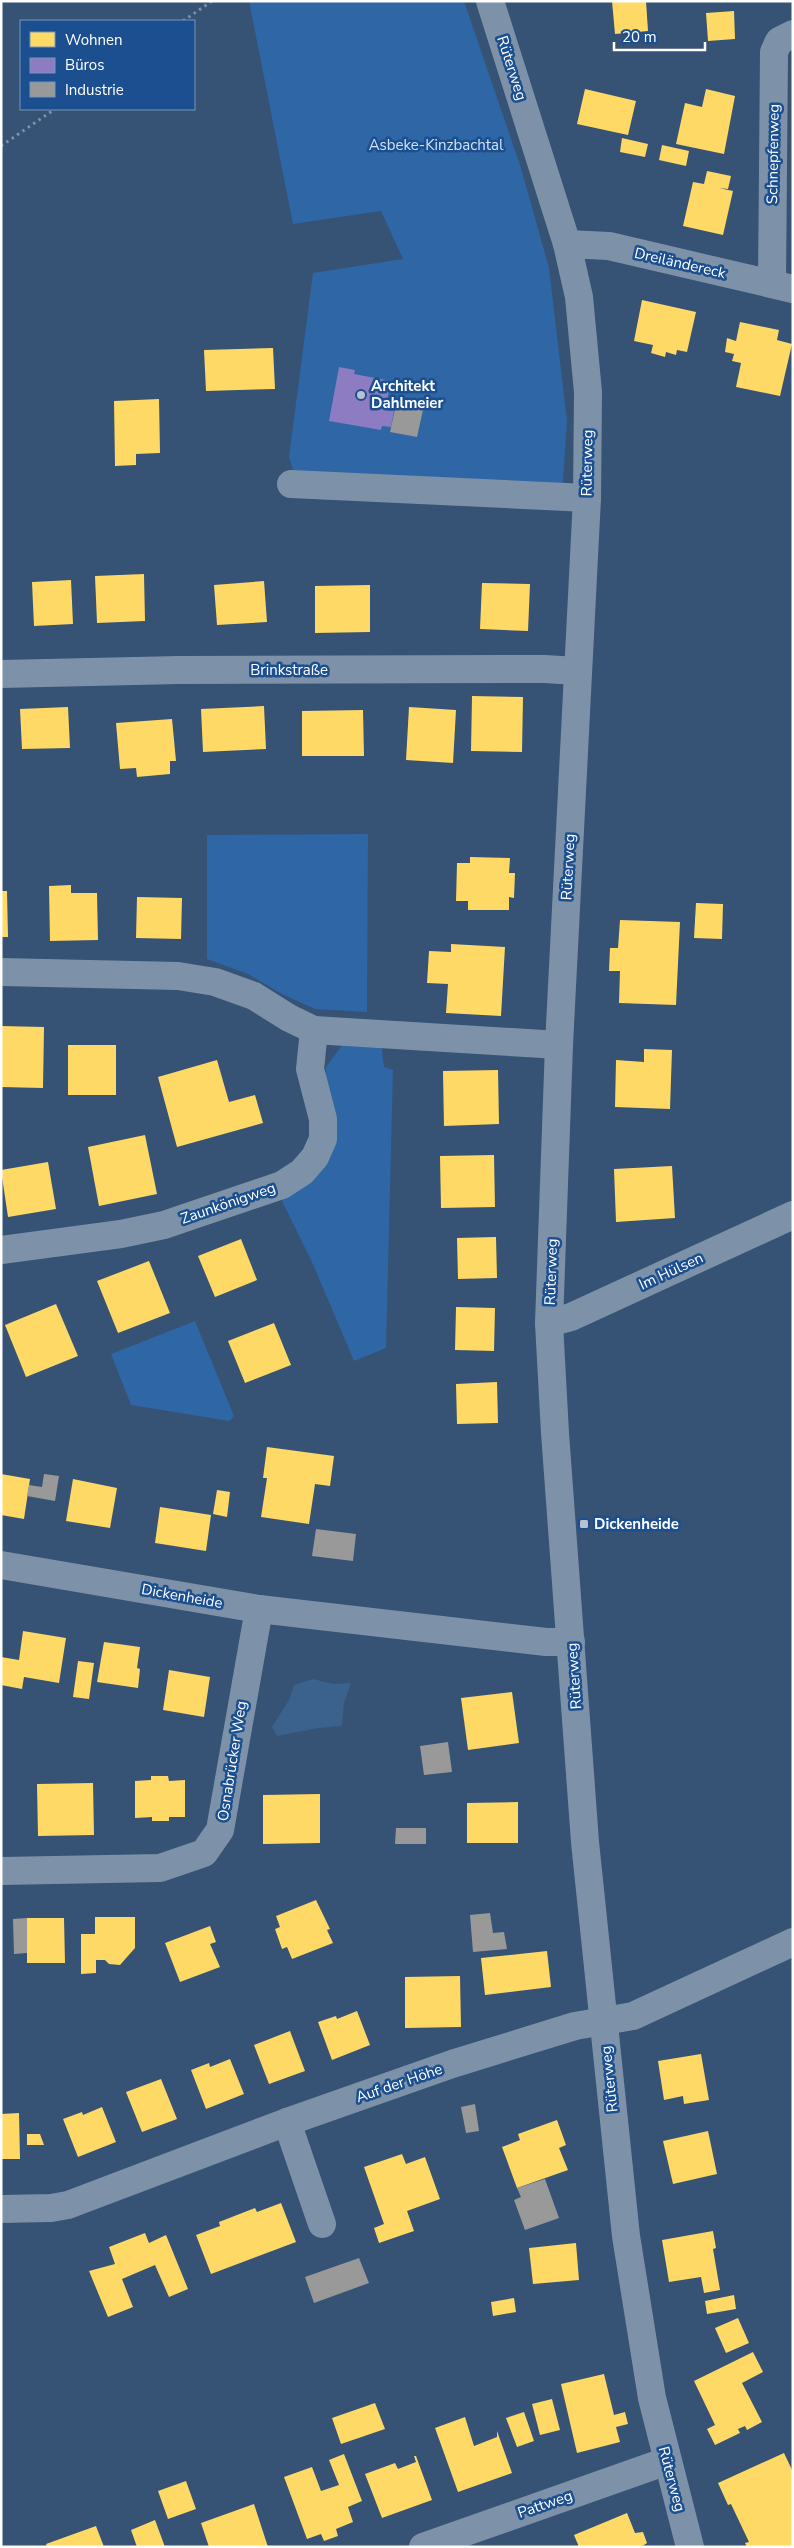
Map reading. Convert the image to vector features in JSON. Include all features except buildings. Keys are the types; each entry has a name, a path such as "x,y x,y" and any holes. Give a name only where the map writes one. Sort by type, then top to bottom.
{"street":[{"name":"Rüterweg","path":"490,1 566,244 579,297 588,392 586,498 559,1045 549,1323 555,1433 572,1642 585,1842 603,2022 636,2306 652,2398 690,2547"},
{"name":"Schnepfenweg","path":"782,287 774,52 779,41 793,34"},
{"name":"Dreiländereck","path":"566,244 609,246 782,287"},
{"path":"291,484 586,498"},
{"name":"Brinkstraße","path":"1,674 179,670 544,668 578,671"},
{"path":"1,972 178,976 215,982 254,996 289,1018 314,1030 559,1045"},
{"name":"Zaunkönigweg","path":"1,1250 121,1234 164,1225 282,1185 302,1172 315,1157 323,1139 323,1120 310,1068 314,1030"},
{"name":"Im Hülsen","path":"549,1323 571,1317 793,1216"},
{"name":"Dickenheide","path":"1,1565 258,1609 546,1642 572,1642"},
{"name":"Osnabrücker Weg","path":"1,1871 160,1868 204,1853 220,1830 258,1609"},
{"name":"Auf der Höhe","path":"1,2209 51,2208 68,2205 287,2122 452,2064 575,2026 634,2016 793,1942"},
{"path":"287,2122 322,2224"},
{"name":"Pattweg","path":"423,2547 667,2462"}],"path":[{"path":"184,20 212,1"},
{"path":"1,146 54,110"}],"green space":[{"name":"Asbeke-Kinzbachtal","path":"249,1 464,1 521,168 549,268 567,421 562,495 304,478 293,470 289,457 313,273 403,259 381,211 293,224"},
{"path":"368,834 367,1012 315,1009 282,994 248,974 207,959 207,835"},
{"path":"381,1043 384,1067 393,1070 386,1348 354,1361 312,1262 280,1197 292,1191 326,1090 326,1067 343,1044"},
{"path":"195,1321 234,1416 229,1421 131,1405 111,1354"}],"shaded area":[{"path":"313,1679 334,1684 351,1683 344,1703 342,1726 318,1728 277,1736 272,1727 289,1700 294,1685"}],"place":[{"name":"Architekt Dahlmeier","path":"361,395"},
{"name":"Dickenheide","path":"584,1524"}]}
